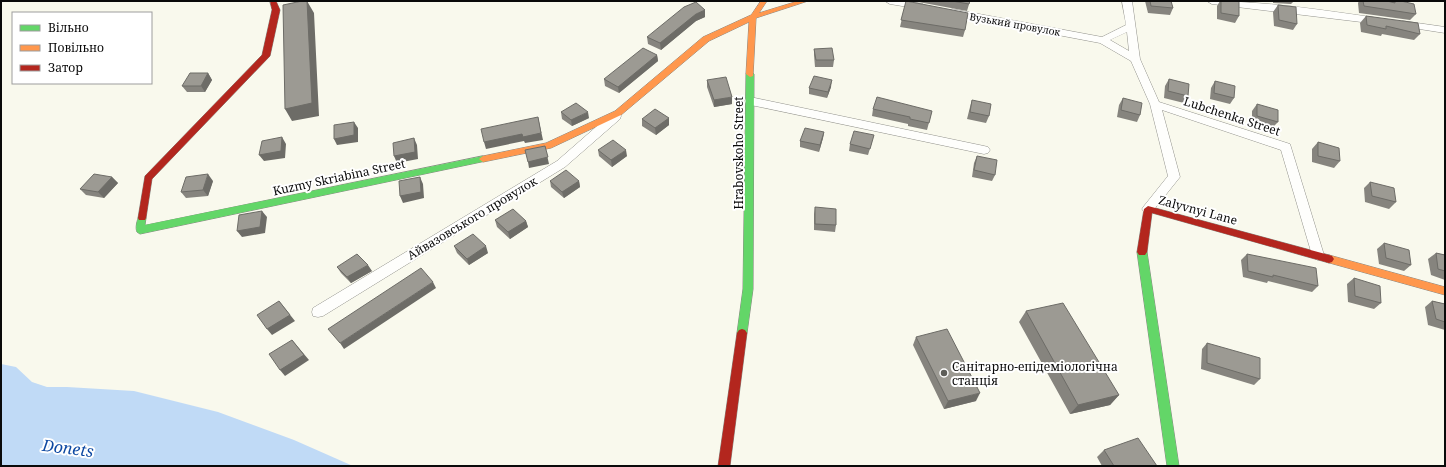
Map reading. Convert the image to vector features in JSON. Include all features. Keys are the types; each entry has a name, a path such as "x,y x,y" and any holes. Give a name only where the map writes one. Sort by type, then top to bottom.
{"street":[{"path":"753,17 764,1"},
{"path":"753,17 805,1"},
{"path":"890,1 928,8"},
{"path":"1127,1 1135,59 1155,104 1174,177 1148,209"},
{"path":"1212,1 1313,12 1445,30"},
{"name":"Kuzmy Skriabina Street","path":"277,6 266,56 148,178 140,230 548,146 618,113 706,39 753,17"},
{"name":"Вузький провулок","path":"943,11 1103,40 1135,59"},
{"name":"Hrabovskoho Street","path":"724,466 748,289 750,56 753,17"},
{"path":"1103,40 1130,27"},
{"path":"750,101 984,150"},
{"name":"Lubchenka Street","path":"1155,104 1286,147 1318,255"},
{"name":"Айвазовського провулок","path":"318,312 561,164 618,113"},
{"name":"Zalyvnyi Lane","path":"1173,466 1142,252 1148,209 1445,291"}],"water":[{"name":"Donets","path":"1,364 16,367 32,382 47,387 134,391 218,412 294,440 353,466 1,466"}],"building":[{"path":"307,1 312,103 285,109 283,5"},
{"path":"906,1 968,13 965,30 901,20"},
{"path":"952,1 970,1 969,4"},
{"path":"1150,1 1171,1 1173,8 1151,6"},
{"path":"1221,1 1239,1 1239,16 1221,13"},
{"path":"1363,1 1387,1 1395,3 1395,1 1401,1 1414,4 1416,14 1364,6"},
{"path":"696,2 705,10 696,14 660,43 647,37 684,7"},
{"path":"1278,5 1296,7 1297,24 1279,20"},
{"path":"1366,16 1418,23 1420,34 1386,26 1386,29 1367,25"},
{"path":"643,48 657,55 618,87 604,79"},
{"path":"832,48 834,60 816,60 814,49"},
{"path":"190,73 208,73 201,86 182,86"},
{"path":"814,76 832,80 828,92 809,88"},
{"path":"726,77 732,97 714,100 707,80"},
{"path":"1169,79 1189,84 1188,96 1168,91"},
{"path":"1215,81 1235,86 1234,98 1214,93"},
{"path":"877,97 932,111 929,123 910,119 910,117 873,109"},
{"path":"1123,98 1142,103 1140,115 1121,110"},
{"path":"972,100 991,104 989,116 970,112"},
{"path":"576,103 588,112 571,120 561,112"},
{"path":"1257,104 1278,110 1278,122 1257,116"},
{"path":"655,109 669,118 655,128 642,119"},
{"path":"538,117 541,133 523,137 522,134 484,142 481,129"},
{"path":"354,122 354,135 334,139 334,125"},
{"path":"805,128 824,132 820,145 800,141"},
{"path":"854,131 874,135 870,149 850,144"},
{"path":"282,137 281,151 259,155 262,141"},
{"path":"414,138 415,152 394,156 393,143"},
{"path":"613,140 626,150 611,160 598,150"},
{"path":"1318,142 1339,148 1340,161 1318,156"},
{"path":"545,146 548,157 528,162 525,150"},
{"path":"977,156 997,160 995,175 974,170"},
{"path":"566,170 579,181 562,192 550,181"},
{"path":"94,174 112,177 98,192 80,189"},
{"path":"208,174 203,190 181,192 186,177"},
{"path":"420,177 421,192 400,196 399,181"},
{"path":"1370,182 1394,188 1396,202 1372,196"},
{"path":"815,207 836,209 836,225 815,224"},
{"path":"513,209 526,221 508,232 495,220"},
{"path":"262,211 260,227 237,231 239,215"},
{"path":"473,234 486,246 467,259 454,246"},
{"path":"1384,243 1409,250 1411,265 1386,258"},
{"path":"1436,253 1445,255 1445,271 1438,269"},
{"path":"357,254 368,265 347,277 337,267"},
{"path":"1247,254 1316,268 1318,286 1273,275 1273,277 1248,271"},
{"path":"421,268 433,282 340,343 328,329"},
{"path":"1354,278 1380,286 1381,303 1355,296"},
{"path":"279,301 290,315 267,329 257,315"},
{"path":"1432,301 1445,304 1445,322 1436,319"},
{"path":"1063,303 1119,395 1078,405 1026,311"},
{"name":"Санітарно-епідеміологічна станція","path":"947,329 980,393 948,401 916,337"},
{"path":"292,340 304,355 280,370 269,354"},
{"path":"1207,343 1260,358 1260,379 1207,363"},
{"path":"1138,438 1157,466 1114,466 1104,450"}],"traffic: fast":[{"path":"742,333 748,289 750,74"},
{"path":"142,218 140,230 483,159"},
{"path":"1142,252 1173,466"}],"traffic: slow":[{"path":"483,159 548,146 618,113 706,39 753,17 764,1"},
{"path":"750,74 753,17 805,1"},
{"path":"1329,259 1445,291"}],"traffic: jam":[{"path":"142,218 148,178 266,56 276,10 273,1"},
{"path":"1142,252 1148,209 1329,259"},
{"path":"724,466 742,333"}],"place":[{"name":"Санітарно-епідеміологічна станція","path":"944,373"}]}
